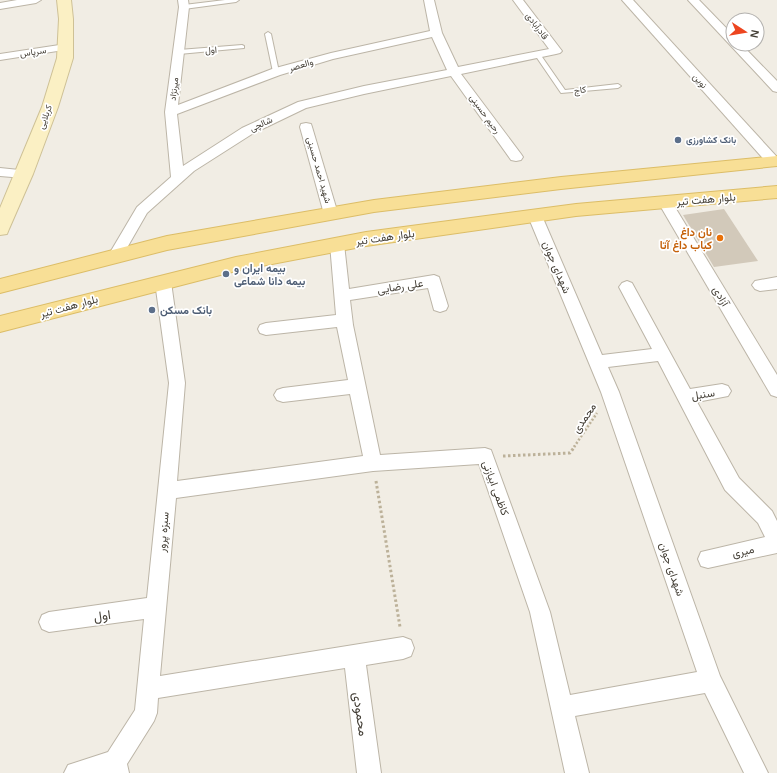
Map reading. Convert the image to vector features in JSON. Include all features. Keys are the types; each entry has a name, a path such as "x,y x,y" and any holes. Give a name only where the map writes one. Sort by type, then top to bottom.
{"main road":[{"path":"0,286 167,243 374,206 561,182 775,161"},
{"path":"613,178 605,182 602,188 604,195 611,202 622,206"},
{"path":"561,182 568,184 579,192 582,202 576,210"},
{"name":"بلوار هفت تیر","path":"0,324 236,264 366,239 576,210 777,192"}],"street":[{"path":"0,6 36,0"},
{"name":"کربلایی","path":"0,229 24,174 50,107 65,58 66,19 64,0"},
{"path":"429,0 436,33 454,72"},
{"name":"قادرآبادی","path":"518,0 556,51"},
{"name":"نوین","path":"627,0 775,161"},
{"path":"693,0 725,34"},
{"name":"میرنژاد","path":"178,178 171,112 184,3"},
{"name":"والعصر","path":"171,112 276,72 331,56 436,33"},
{"name":"سرپاس","path":"0,56 66,47"},
{"name":"شالچی","path":"115,256 142,210 189,168 248,131 302,105 556,51"},
{"path":"743,52 777,88"},
{"name":"رحیم حسینی","path":"454,72 516,156"},
{"name":"شهید احمد حسینی","path":"306,127 331,214"},
{"path":"0,172 24,174"},
{"name":"آزادی","path":"665,202 777,390"},
{"name":"شهدای جوان","path":"535,216 610,392 711,681 756,773"},
{"path":"337,244 344,320 373,463"},
{"name":"علی رضایی","path":"341,296 434,281 440,306"},
{"name":"سبزه پرور","path":"116,768 146,713 177,383 163,282"},
{"path":"760,285 777,283"},
{"path":"627,287 732,484 765,517 777,541"},
{"path":"266,329 344,320"},
{"path":"598,362 662,354"},
{"path":"283,395 358,386"},
{"name":"سنبل","path":"685,397 722,391"},
{"name":"کاظمی ابیازنی","path":"166,491 373,463 485,456 540,612 577,773"},
{"name":"میری","path":"708,559 777,544"},
{"name":"اول","path":"49,622 155,607"},
{"path":"148,689 403,648"},
{"name":"محمودی","path":"354,656 369,773"},
{"path":"562,707 711,681"},
{"path":"76,773 116,768"}],"lane":[{"path":"184,3 236,0"},
{"path":"268,34 276,72"},
{"name":"اول","path":"179,52 242,47"},
{"name":"کاج","path":"538,55 563,92 618,86"}],"path":[{"name":"محمدی","path":"485,456 570,453 610,392"},
{"path":"373,463 403,648"}],"building":[{"name":"نان داغ کباب داغ آتا","path":"724,209 758,261 714,267 683,215"}],"place":[{"name":"بانک کشاورزی","path":"678,140"},
{"name":"نان داغ کباب داغ آتا","path":"720,238"},
{"name":"بیمه ایران و بیمه دانا شماعی","path":"226,274"},
{"name":"بانک مسکن","path":"152,310"}]}
